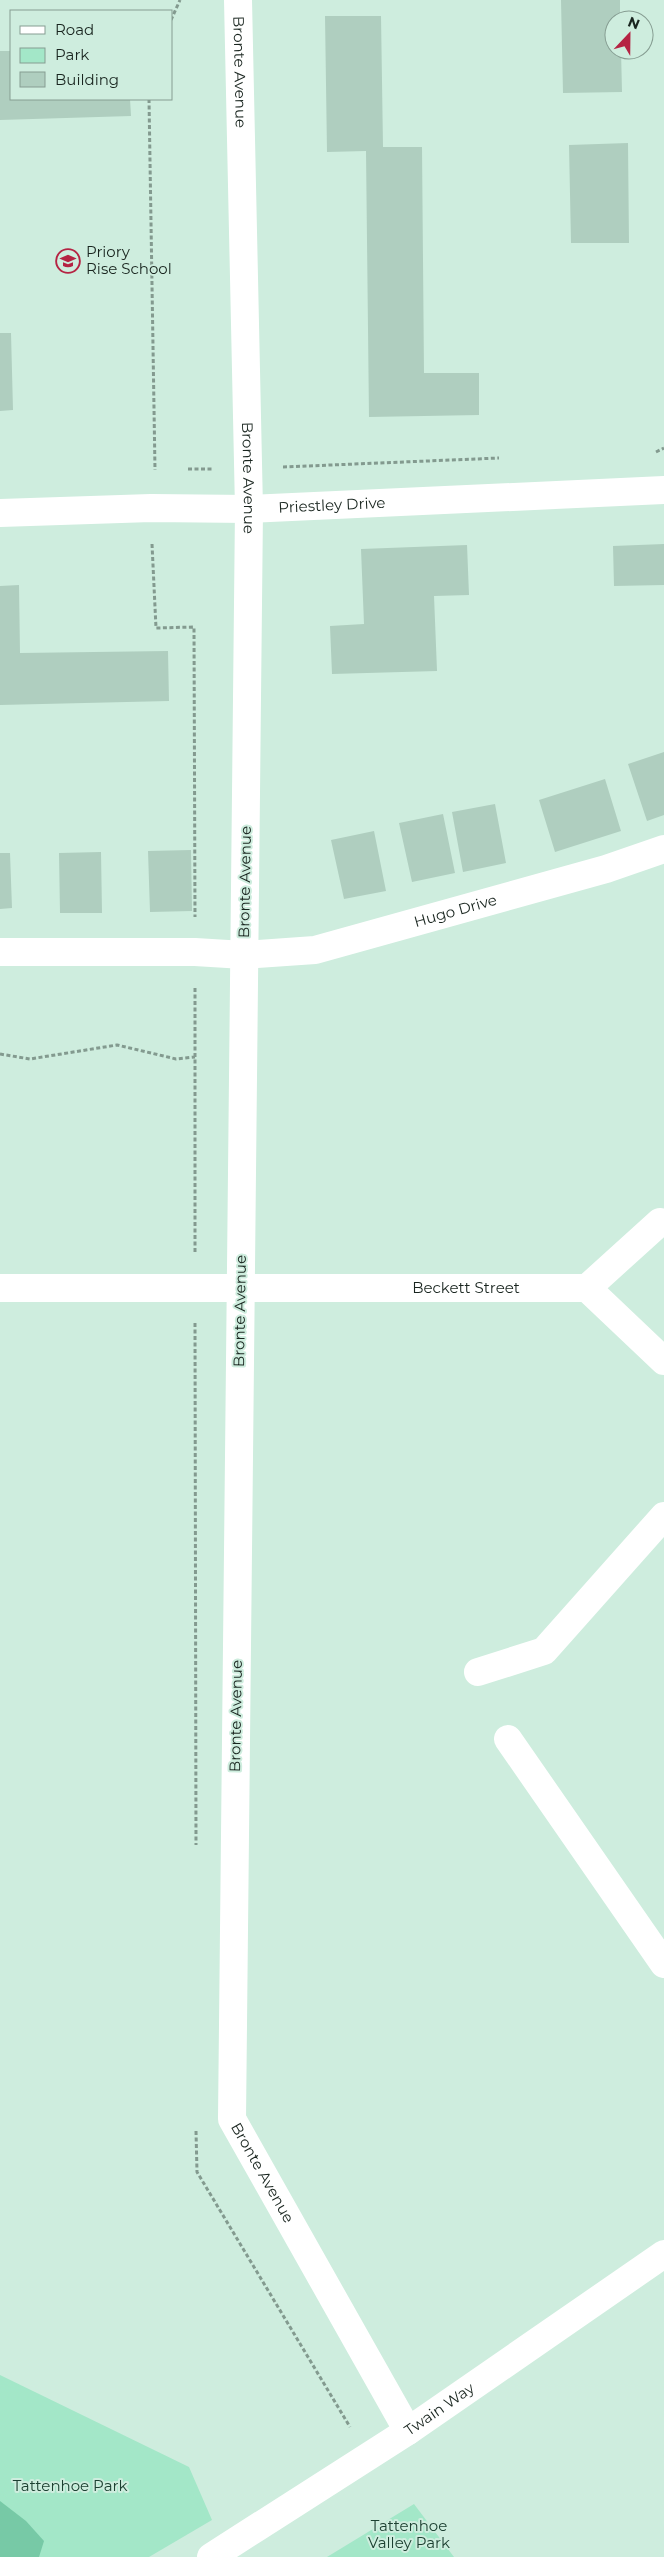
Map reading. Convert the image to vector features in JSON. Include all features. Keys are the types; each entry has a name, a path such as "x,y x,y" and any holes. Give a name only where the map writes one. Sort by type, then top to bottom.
{"street":[{"name":"Bronte Avenue","path":"238,0 249,509 232,2119 408,2431"},
{"name":"Priestley Drive","path":"0,513 151,508 249,509 664,490"},
{"name":"Hugo Drive","path":"244,955 315,950 606,869 664,849"},
{"name":"Bronte Avenue","path":"0,952 195,952 244,955"},
{"path":"660,1222 587,1288 664,1361"},
{"name":"Beckett Street","path":"0,1288 195,1286 587,1288"},
{"path":"478,1672 544,1651 664,1516"},
{"path":"508,1739 664,1964"},
{"name":"Twain Way","path":"211,2557 408,2431 664,2254"}],"path":[{"path":"172,18 180,0"},
{"path":"149,100 153,470 151,508 156,628 194,627 195,1286"},
{"path":"647,452 657,452 664,448"},
{"path":"181,469 248,469 507,458"},
{"path":"153,470 162,470"},
{"path":"0,1054 30,1059 117,1045 176,1059 195,1058"}],"green space":[{"name":"Tattenhoe Park","path":"0,2375 189,2467 212,2520 149,2557 0,2557"},
{"name":"Tattenhoe Valley Park","path":"414,2504 454,2557 327,2557"}],"shaded area":[{"path":"0,2501 26,2521 44,2541 39,2557 0,2557"}],"building":[{"path":"561,0 620,0 620,10 604,10 604,60 621,60 622,92 563,93"},
{"path":"325,16 381,16 383,147 422,147 424,373 479,373 479,415 369,417 366,151 327,152"},
{"path":"0,51 10,51 10,100 130,100 131,116 0,120"},
{"path":"628,143 629,243 571,243 569,145"},
{"path":"0,333 11,333 13,410 0,411"},
{"path":"664,544 664,585 614,586 613,546"},
{"path":"467,545 469,595 434,596 437,671 332,674 330,626 364,624 361,549"},
{"path":"19,585 20,653 168,651 169,701 0,705 0,586"},
{"path":"664,752 664,815 647,821 628,764"},
{"path":"605,779 621,831 555,852 539,800"},
{"path":"495,804 506,863 463,872 452,812"},
{"path":"443,814 455,873 412,882 399,823"},
{"path":"374,831 386,891 344,899 331,840"},
{"path":"191,850 192,911 150,912 148,851"},
{"path":"101,852 102,913 60,913 59,853"},
{"path":"0,853 10,853 12,908 0,909"}],"place":[{"name":"Priory Rise School","path":"68,261"}]}
